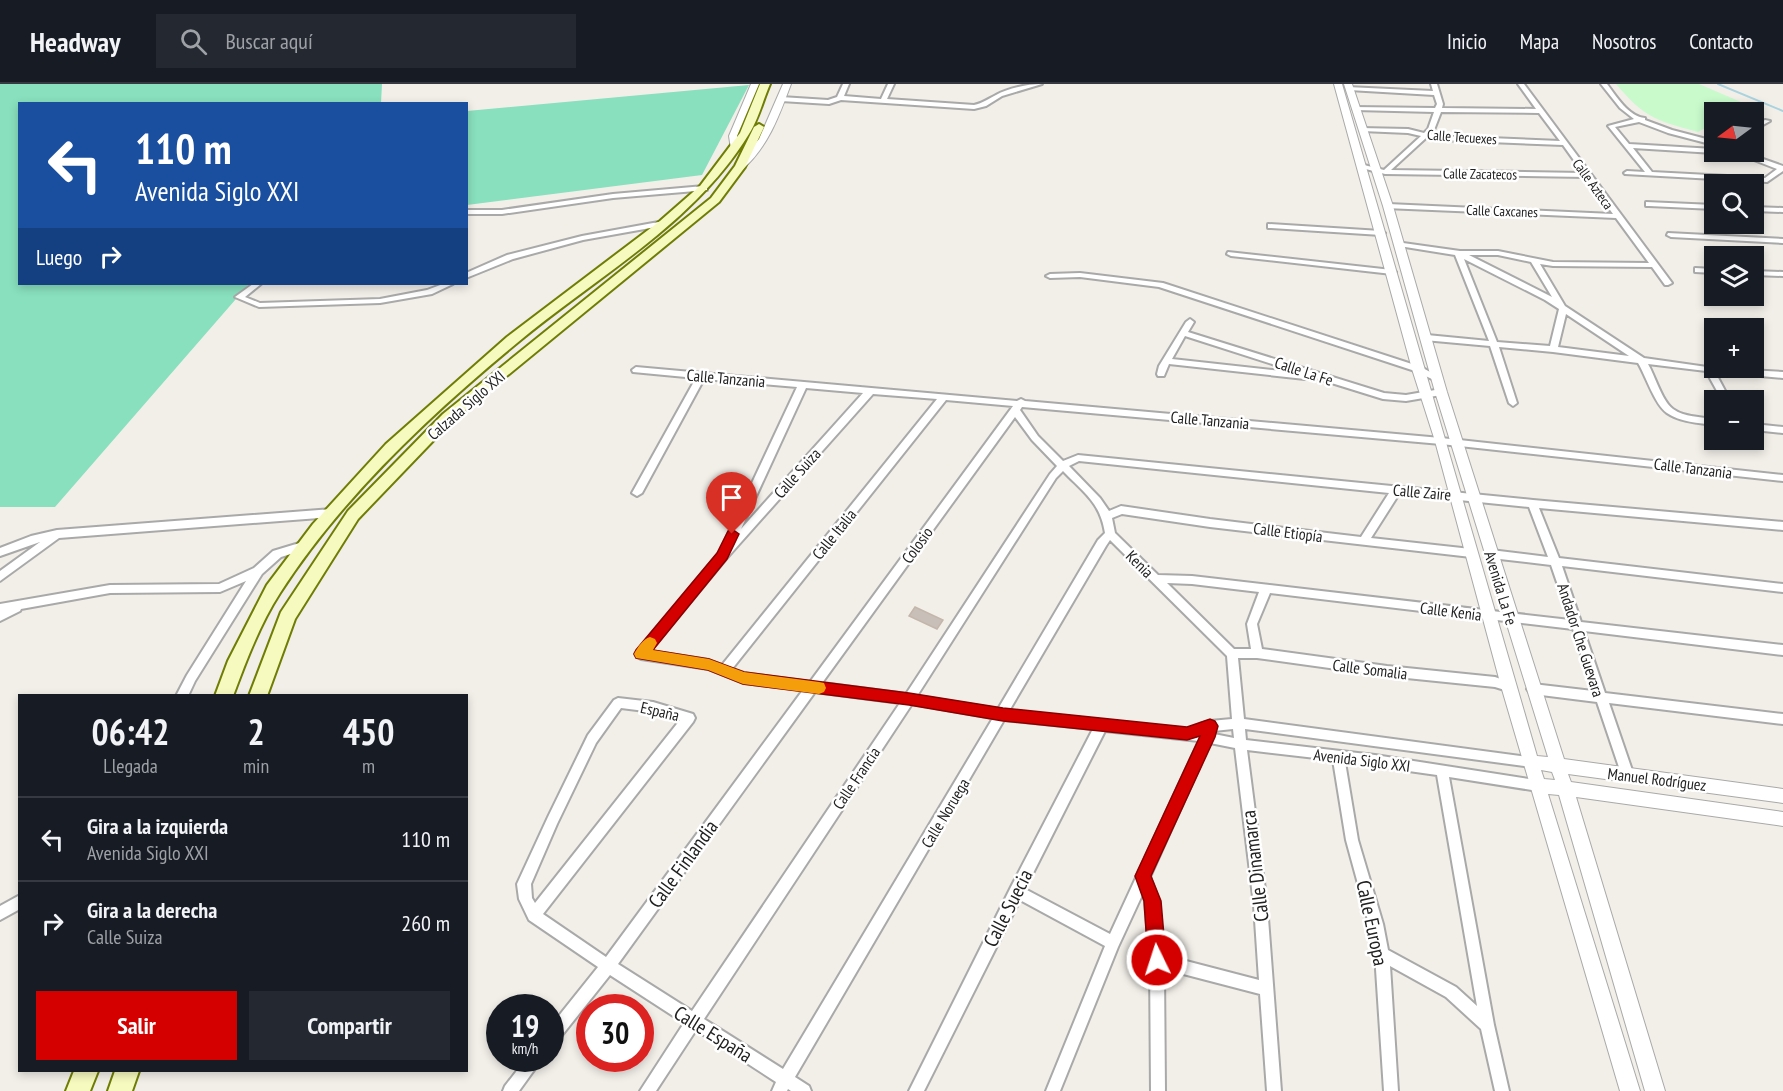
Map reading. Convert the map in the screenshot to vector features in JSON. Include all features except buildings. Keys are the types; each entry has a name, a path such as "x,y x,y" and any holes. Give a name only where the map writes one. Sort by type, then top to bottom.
{"main road":[{"name":"Calzada Siglo XXI","path":"259,694 287,617 353,515 448,417 702,212 724,190 740,167 758,115 765,84"},
{"path":"758,115 776,84"},
{"name":"Calzada Siglo XXI","path":"225,694 237,661 273,590 332,513 391,448 512,340 664,223 704,188 758,115"},
{"path":"78,1091 86,1072"},
{"path":"120,1091 127,1072"}],"street":[{"path":"734,147 733,136 755,84"},
{"name":"Calzada Siglo XXI","path":"740,167 755,155 764,140 787,84"},
{"path":"840,98 846,84"},
{"path":"884,100 891,84"},
{"path":"781,99 828,102 840,98 974,107 984,105 1000,95 1039,84"},
{"name":"Avenida La Fe","path":"1338,84 1418,369 1441,441 1508,686 1630,1091"},
{"path":"1380,171 1431,130 1440,104 1434,84"},
{"name":"Calle Azteca","path":"1521,84 1668,283"},
{"path":"1604,84 1624,109 1656,127 1704,139"},
{"path":"1611,84 1643,119"},
{"path":"1348,86 1436,93"},
{"name":"Avenida La Fe","path":"1348,86 1362,129 1380,171 1441,392 1655,1091"},
{"path":"1355,108 1540,111"},
{"path":"1643,119 1611,126 1650,174"},
{"name":"Calle Tecuexes","path":"1362,129 1408,131 1440,138 1563,143"},
{"path":"1627,146 1704,150"},
{"path":"1764,158 1783,167"},
{"path":"1764,161 1783,167"},
{"name":"Calle Zacatecos","path":"1360,166 1380,171 1586,175"},
{"path":"1627,173 1767,180 1783,167"},
{"path":"468,212 502,212 613,196 704,188"},
{"path":"1649,204 1704,207"},
{"name":"Calle Caxcanes","path":"1388,206 1617,216"},
{"path":"1764,209 1783,210"},
{"path":"468,275 510,257 582,238 664,223"},
{"path":"1271,226 1381,233"},
{"path":"1671,235 1783,241"},
{"path":"1399,244 1458,253 1498,253 1535,262 1654,264"},
{"path":"1458,253 1548,298 1641,360 1651,375 1662,406 1678,417 1704,421"},
{"path":"1458,253 1494,344 1513,403"},
{"path":"1231,254 1392,272"},
{"path":"1535,262 1563,309 1553,349"},
{"path":"1698,270 1704,270"},
{"path":"1764,273 1783,274"},
{"path":"1050,276 1080,275 1160,285 1418,369 1437,378"},
{"path":"256,285 239,297 259,305 380,301 429,292 446,285"},
{"path":"1161,374 1166,361 1190,322"},
{"name":"Calle La Fe","path":"1184,333 1383,396 1406,398 1441,392"},
{"path":"1427,338 1553,349 1704,368"},
{"path":"1166,361 1305,376 1311,373"},
{"name":"Calle Tanzania","path":"636,370 945,396 1018,406 1458,442 1783,478"},
{"path":"1764,373 1783,375"},
{"path":"637,493 701,376"},
{"name":"Calle Suiza","path":"722,556 803,384"},
{"name":"Calle Suiza","path":"641,654 722,556 871,390"},
{"name":"Calle Italia","path":"724,671 945,396"},
{"path":"1018,406 1035,438 1064,464 1097,500 1107,516 1110,534"},
{"name":"Colosio","path":"813,687 1018,406"},
{"path":"1764,428 1783,430"},
{"name":"Calle Zaire","path":"1064,464 1078,458 1782,527"},
{"name":"Calle Francia","path":"647,1091 909,699 1053,476 1064,464"},
{"path":"1364,541 1396,490"},
{"name":"Andador Che Guevara","path":"1533,504 1628,776"},
{"name":"Calle Etiopía","path":"1107,516 1121,510 1471,553"},
{"path":"0,552 35,539 57,534 332,513"},
{"path":"0,577 57,534"},
{"name":"Kenia","path":"1110,534 1232,654"},
{"name":"Calle Noruega","path":"783,1085 1003,715 1096,553 1110,534"},
{"path":"183,694 258,571 277,554 306,545"},
{"path":"1491,554 1783,588"},
{"path":"0,608 110,589 220,588 258,571"},
{"name":"Calle Kenia","path":"1154,579 1192,580 1783,650"},
{"path":"1257,653 1252,624 1266,589"},
{"path":"0,617 19,606"},
{"name":"Calle Somalia","path":"1232,654 1257,653 1387,671 1495,682 1508,686"},
{"name":"Avenida Siglo XXI","path":"641,654 709,665 743,678 909,699 1003,715 1187,734 1237,723 1532,762"},
{"name":"Calle Dinamarca","path":"1232,654 1237,723 1265,948 1274,1091"},
{"name":"Calle Finlandia","path":"564,1021 608,966 813,687"},
{"path":"1533,689 1783,719"},
{"name":"España","path":"618,703 654,707 689,718 630,793 534,915 526,899 524,884 592,740 618,703"},
{"name":"Calle Suecia","path":"916,1091 1101,726"},
{"path":"1053,1091 1113,943 1209,731"},
{"name":"Avenida Siglo XXI","path":"1209,731 1240,744 1538,785"},
{"name":"Calle Europa","path":"1338,757 1352,840 1376,924 1382,954 1391,1091"},
{"name":"Manuel Rodríguez","path":"1532,762 1783,796"},
{"path":"1442,771 1487,1025 1502,1091"},
{"name":"Manuel Rodríguez","path":"1538,785 1783,819"},
{"path":"1143,876 1152,901 1157,960 1158,1091"},
{"path":"1016,891 1113,943"},
{"path":"0,914 18,902"},
{"path":"0,914 18,911"},
{"name":"Calle España","path":"534,915 694,1022 783,1085 804,1091"},
{"path":"1382,954 1451,992 1487,1025"},
{"path":"1157,960 1267,989"},
{"path":"510,1091 525,1072"}],"green space":[{"path":"0,84 382,84 381,102 18,102 18,285 248,285 55,507 0,507"},
{"path":"1616,84 1699,84 1741,102 1704,102 1704,129 1698,132 1661,121 1635,104"},
{"path":"749,85 702,175 468,205 468,111"}],"waterway":[{"path":"1718,84 1783,111"}],"slow traffic":[{"path":"650,643 641,654 709,665 743,678 819,688"}],"route":[{"path":"732,534 722,556 641,654 709,665 743,678 909,699 1003,715 1187,734 1210,726 1143,876 1152,901 1157,960"}]}
